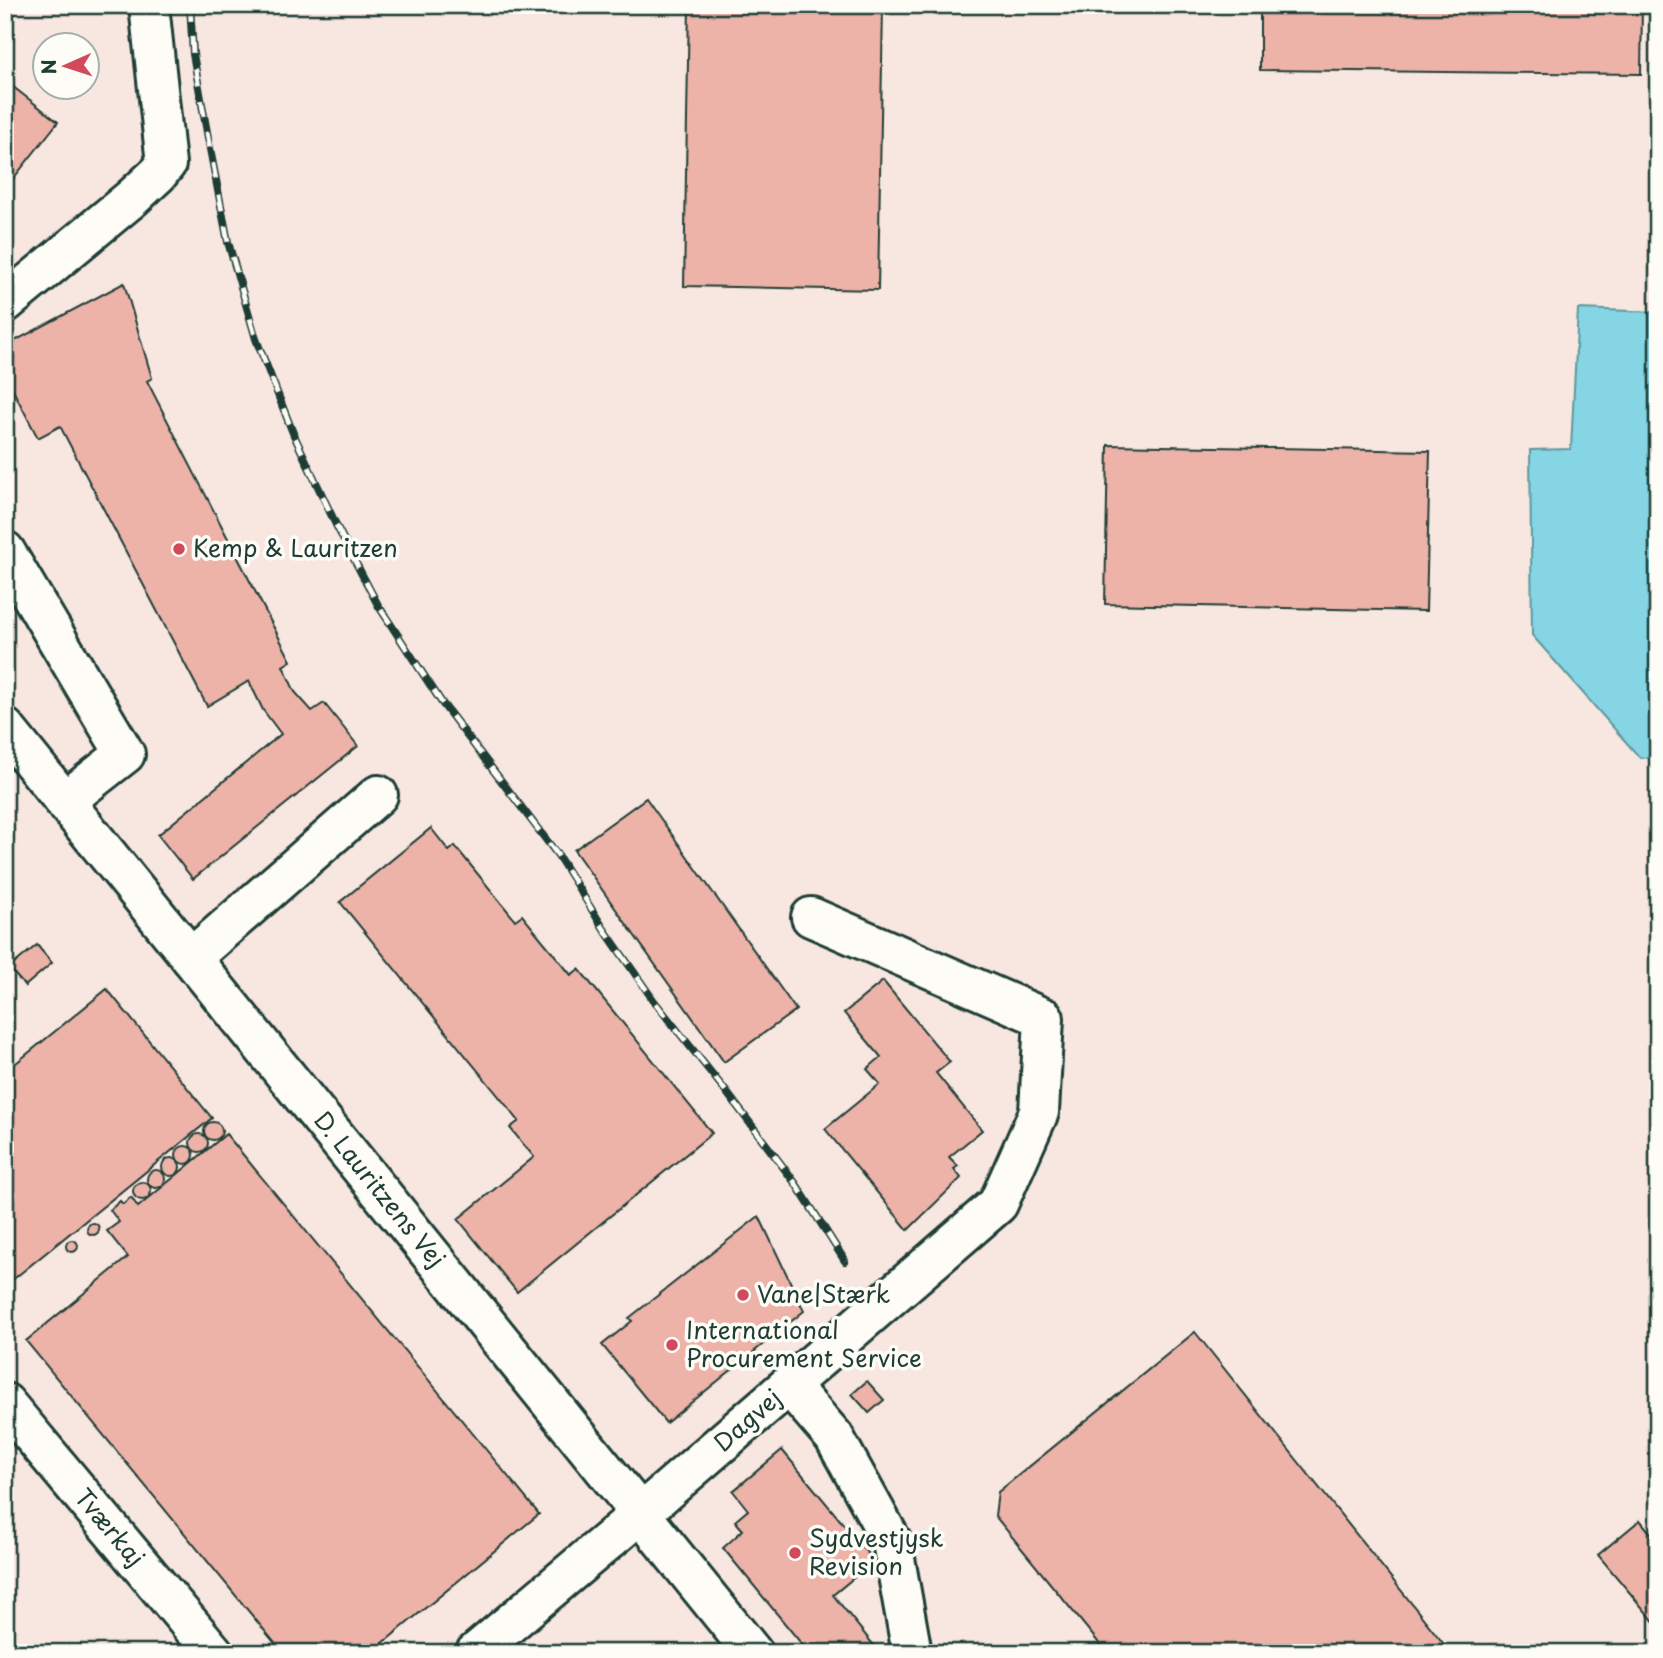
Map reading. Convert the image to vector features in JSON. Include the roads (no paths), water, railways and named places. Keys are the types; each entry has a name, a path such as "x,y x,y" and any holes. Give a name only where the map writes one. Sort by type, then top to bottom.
{"street":[{"path":"5,303 124,204 166,164 149,5"},
{"path":"5,551 125,754 65,801"},
{"name":"D. Lauritzens Vej","path":"5,728 753,1653"},
{"path":"191,958 377,795"},
{"name":"Dagvej","path":"475,1653 999,1204 1039,1112 1044,1018 811,917"},
{"path":"789,1385 834,1437 892,1542 912,1653"},
{"name":"Tværkaj","path":"5,1403 214,1653"}],"water":[{"path":"1578,309 1658,312 1658,757 1640,758 1532,635 1530,450 1571,449"}],"railway":[{"path":"190,5 193,54 228,242 256,339 293,433 337,527 378,605 442,703 557,854 654,1001 796,1184 845,1261"}],"place":[{"name":"Kemp & Lauritzen","path":"179,549"},
{"name":"Vane|Stærk","path":"743,1295"},
{"name":"International Procurement Service","path":"672,1345"},
{"name":"Sydvestjysk Revision","path":"795,1553"}]}
